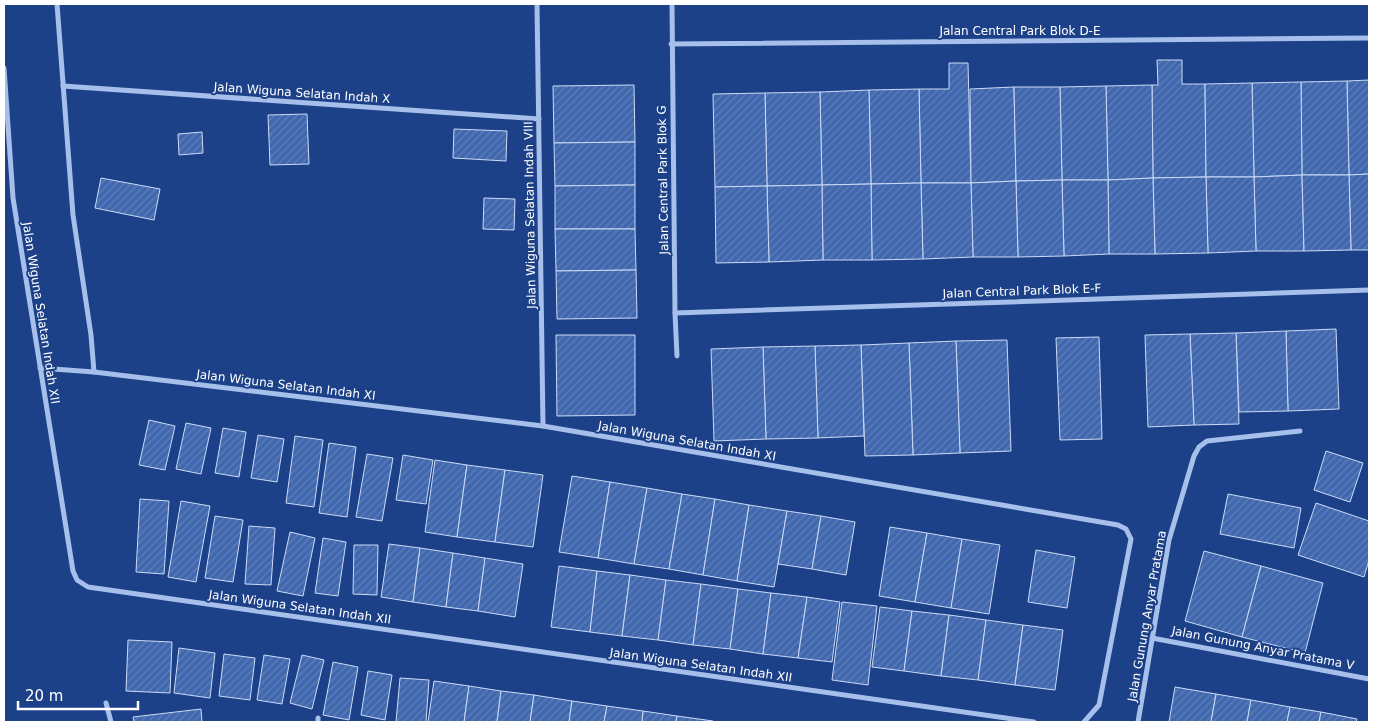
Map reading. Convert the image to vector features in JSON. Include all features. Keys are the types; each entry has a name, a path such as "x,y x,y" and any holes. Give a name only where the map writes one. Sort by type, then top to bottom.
{"street":[{"path":"56,4 73,216 91,336 94,372"},
{"name":"Jalan Wiguna Selatan Indah VIII","path":"537,4 543,426"},
{"name":"Jalan Central Park Blok G","path":"672,4 671,44 677,356"},
{"name":"Jalan Central Park Blok D-E","path":"671,44 1369,38"},
{"name":"Jalan Wiguna Selatan Indah XII","path":"4,68 13,198 40,368 73,571 77,580 88,587 1034,722"},
{"name":"Jalan Wiguna Selatan Indah X","path":"63,86 539,119"},
{"name":"Jalan Central Park Blok E-F","path":"675,312 1369,290"},
{"name":"Jalan Wiguna Selatan Indah XI","path":"40,368 94,372 543,426 1118,525 1126,529 1131,539 1099,705 1084,722"},
{"name":"Jalan Gunung Anyar Pratama","path":"1138,722 1168,540 1194,456 1199,447 1207,441 1300,431"},
{"name":"Jalan Gunung Anyar Pratama V","path":"1152,638 1369,679"},
{"path":"106,703 111,722"}],"building":[{"path":"1157,60 1182,60 1182,84 1205,84 1206,177 1153,178 1152,85 1158,85"},
{"path":"949,63 968,63 971,183 921,183 919,89 949,89"},
{"path":"1369,80 1369,174 1349,175 1347,81"},
{"path":"1347,81 1349,175 1302,175 1301,82"},
{"path":"1301,82 1302,175 1254,177 1252,83"},
{"path":"1252,83 1254,177 1206,177 1205,84"},
{"path":"634,85 635,142 554,143 553,86"},
{"path":"1152,85 1153,178 1108,180 1106,86"},
{"path":"1106,86 1108,180 1062,180 1060,87"},
{"path":"1014,87 1016,181 971,183 970,89"},
{"path":"1014,87 1060,87 1062,180 1016,181"},
{"path":"919,89 921,183 871,184 869,90"},
{"path":"869,90 871,184 822,185 820,92"},
{"path":"820,92 822,185 767,186 765,93"},
{"path":"765,93 767,186 715,187 713,94"},
{"path":"307,114 309,164 270,165 268,115"},
{"path":"454,129 507,131 506,161 453,158"},
{"path":"202,132 203,153 179,155 178,134"},
{"path":"635,142 635,185 555,186 554,143"},
{"path":"1369,174 1369,250 1351,250 1349,175"},
{"path":"1302,175 1304,251 1256,251 1254,177"},
{"path":"1302,175 1349,175 1351,250 1304,251"},
{"path":"1206,177 1254,177 1256,251 1208,253"},
{"path":"1206,177 1208,253 1155,254 1153,178"},
{"path":"101,178 160,189 154,220 95,208"},
{"path":"1153,178 1155,254 1109,254 1108,180"},
{"path":"1062,180 1108,180 1109,254 1064,256"},
{"path":"1062,180 1064,256 1018,257 1016,181"},
{"path":"1016,181 1018,257 973,257 971,183"},
{"path":"921,183 971,183 973,257 923,259"},
{"path":"921,183 923,259 872,260 871,184"},
{"path":"871,184 872,260 823,260 822,185"},
{"path":"635,185 635,229 555,229 555,186"},
{"path":"822,185 823,260 769,262 767,186"},
{"path":"767,186 769,262 716,263 715,187"},
{"path":"484,198 515,199 514,230 483,229"},
{"path":"555,229 635,229 636,270 556,271"},
{"path":"636,270 637,318 557,319 556,271"},
{"path":"1336,329 1339,409 1288,411 1286,331"},
{"path":"1286,331 1288,411 1239,412 1236,333"},
{"path":"1236,333 1239,424 1194,425 1190,334"},
{"path":"1190,334 1194,425 1148,427 1145,335"},
{"path":"556,335 635,335 635,415 557,416"},
{"path":"1099,337 1102,439 1060,440 1056,338"},
{"path":"1007,340 1011,451 960,453 956,341"},
{"path":"956,341 960,453 913,455 909,343"},
{"path":"909,343 913,455 865,456 861,345"},
{"path":"861,345 864,436 818,438 815,346"},
{"path":"815,346 818,438 766,439 763,347"},
{"path":"763,347 766,439 714,441 711,349"},
{"path":"149,420 175,426 165,470 139,465"},
{"path":"186,423 211,428 201,474 176,469"},
{"path":"223,428 246,432 239,477 215,473"},
{"path":"258,435 284,439 277,482 251,478"},
{"path":"295,436 323,440 314,507 286,503"},
{"path":"329,443 356,447 347,517 319,513"},
{"path":"1326,451 1363,463 1350,502 1314,490"},
{"path":"367,454 393,458 382,521 356,517"},
{"path":"403,455 433,460 426,504 396,500"},
{"path":"435,460 467,465 457,537 425,532"},
{"path":"467,465 505,470 495,542 457,537"},
{"path":"505,470 543,475 533,547 495,542"},
{"path":"572,476 610,482 598,558 559,552"},
{"path":"610,482 647,488 634,564 598,558"},
{"path":"647,488 682,494 669,569 634,564"},
{"path":"682,494 715,499 703,575 669,569"},
{"path":"1228,494 1301,508 1294,548 1220,534"},
{"path":"140,499 169,501 164,574 136,572"},
{"path":"715,499 749,505 737,581 703,575"},
{"path":"181,501 210,506 196,582 168,577"},
{"path":"1316,503 1369,521 1369,560 1364,577 1298,555"},
{"path":"749,505 787,511 774,587 737,581"},
{"path":"787,511 821,516 812,569 778,564"},
{"path":"215,516 243,520 233,582 205,578"},
{"path":"821,516 855,522 846,575 812,569"},
{"path":"249,526 275,528 271,585 245,584"},
{"path":"890,527 927,533 915,602 879,596"},
{"path":"290,532 315,538 303,596 277,591"},
{"path":"927,533 962,539 951,608 915,602"},
{"path":"323,538 346,542 338,596 315,593"},
{"path":"962,539 1000,545 989,614 951,608"},
{"path":"389,544 420,548 413,602 381,597"},
{"path":"354,545 378,545 377,595 353,594"},
{"path":"420,548 453,553 446,607 413,602"},
{"path":"1036,550 1075,557 1067,608 1028,602"},
{"path":"1204,551 1261,566 1242,637 1185,621"},
{"path":"453,553 485,558 478,611 446,607"},
{"path":"485,558 523,564 515,617 478,611"},
{"path":"559,566 597,571 590,632 551,627"},
{"path":"1261,566 1323,583 1305,653 1242,637"},
{"path":"597,571 630,575 622,636 590,632"},
{"path":"630,575 666,580 658,640 622,636"},
{"path":"666,580 701,584 693,645 658,640"},
{"path":"701,584 738,589 730,649 693,645"},
{"path":"738,589 771,593 763,654 730,649"},
{"path":"771,593 807,597 798,658 763,654"},
{"path":"807,597 840,602 832,662 798,658"},
{"path":"842,602 877,606 868,685 832,680"},
{"path":"880,607 912,611 904,671 872,667"},
{"path":"912,611 949,615 941,676 904,671"},
{"path":"949,615 986,620 978,680 941,676"},
{"path":"986,620 1023,625 1015,685 978,680"},
{"path":"1023,625 1063,630 1055,690 1015,685"},
{"path":"128,640 172,642 170,693 126,691"},
{"path":"179,648 215,653 210,698 174,693"},
{"path":"224,654 255,658 250,700 219,696"},
{"path":"264,655 290,659 282,704 257,700"},
{"path":"302,655 324,660 312,709 290,703"},
{"path":"333,662 358,667 349,720 323,715"},
{"path":"368,671 392,675 385,720 361,715"},
{"path":"400,678 429,680 426,722 396,722"},
{"path":"434,681 469,686 464,722 428,722"},
{"path":"469,686 501,691 497,722 464,722"},
{"path":"1175,687 1216,694 1211,722 1169,722"},
{"path":"501,691 534,695 530,722 497,722"},
{"path":"1216,694 1251,700 1247,722 1211,722"},
{"path":"534,695 572,701 569,722 530,722"},
{"path":"1251,700 1290,707 1287,722 1247,722"},
{"path":"572,701 607,706 604,722 569,722"},
{"path":"607,706 643,711 642,722 604,722"},
{"path":"1290,707 1321,712 1319,722 1287,722"},
{"path":"201,709 202,722 134,722 133,717"},
{"path":"643,711 677,716 676,722 642,722"},
{"path":"1321,712 1357,719 1356,722 1319,722"},
{"path":"677,716 713,721 713,722 676,722"}]}
